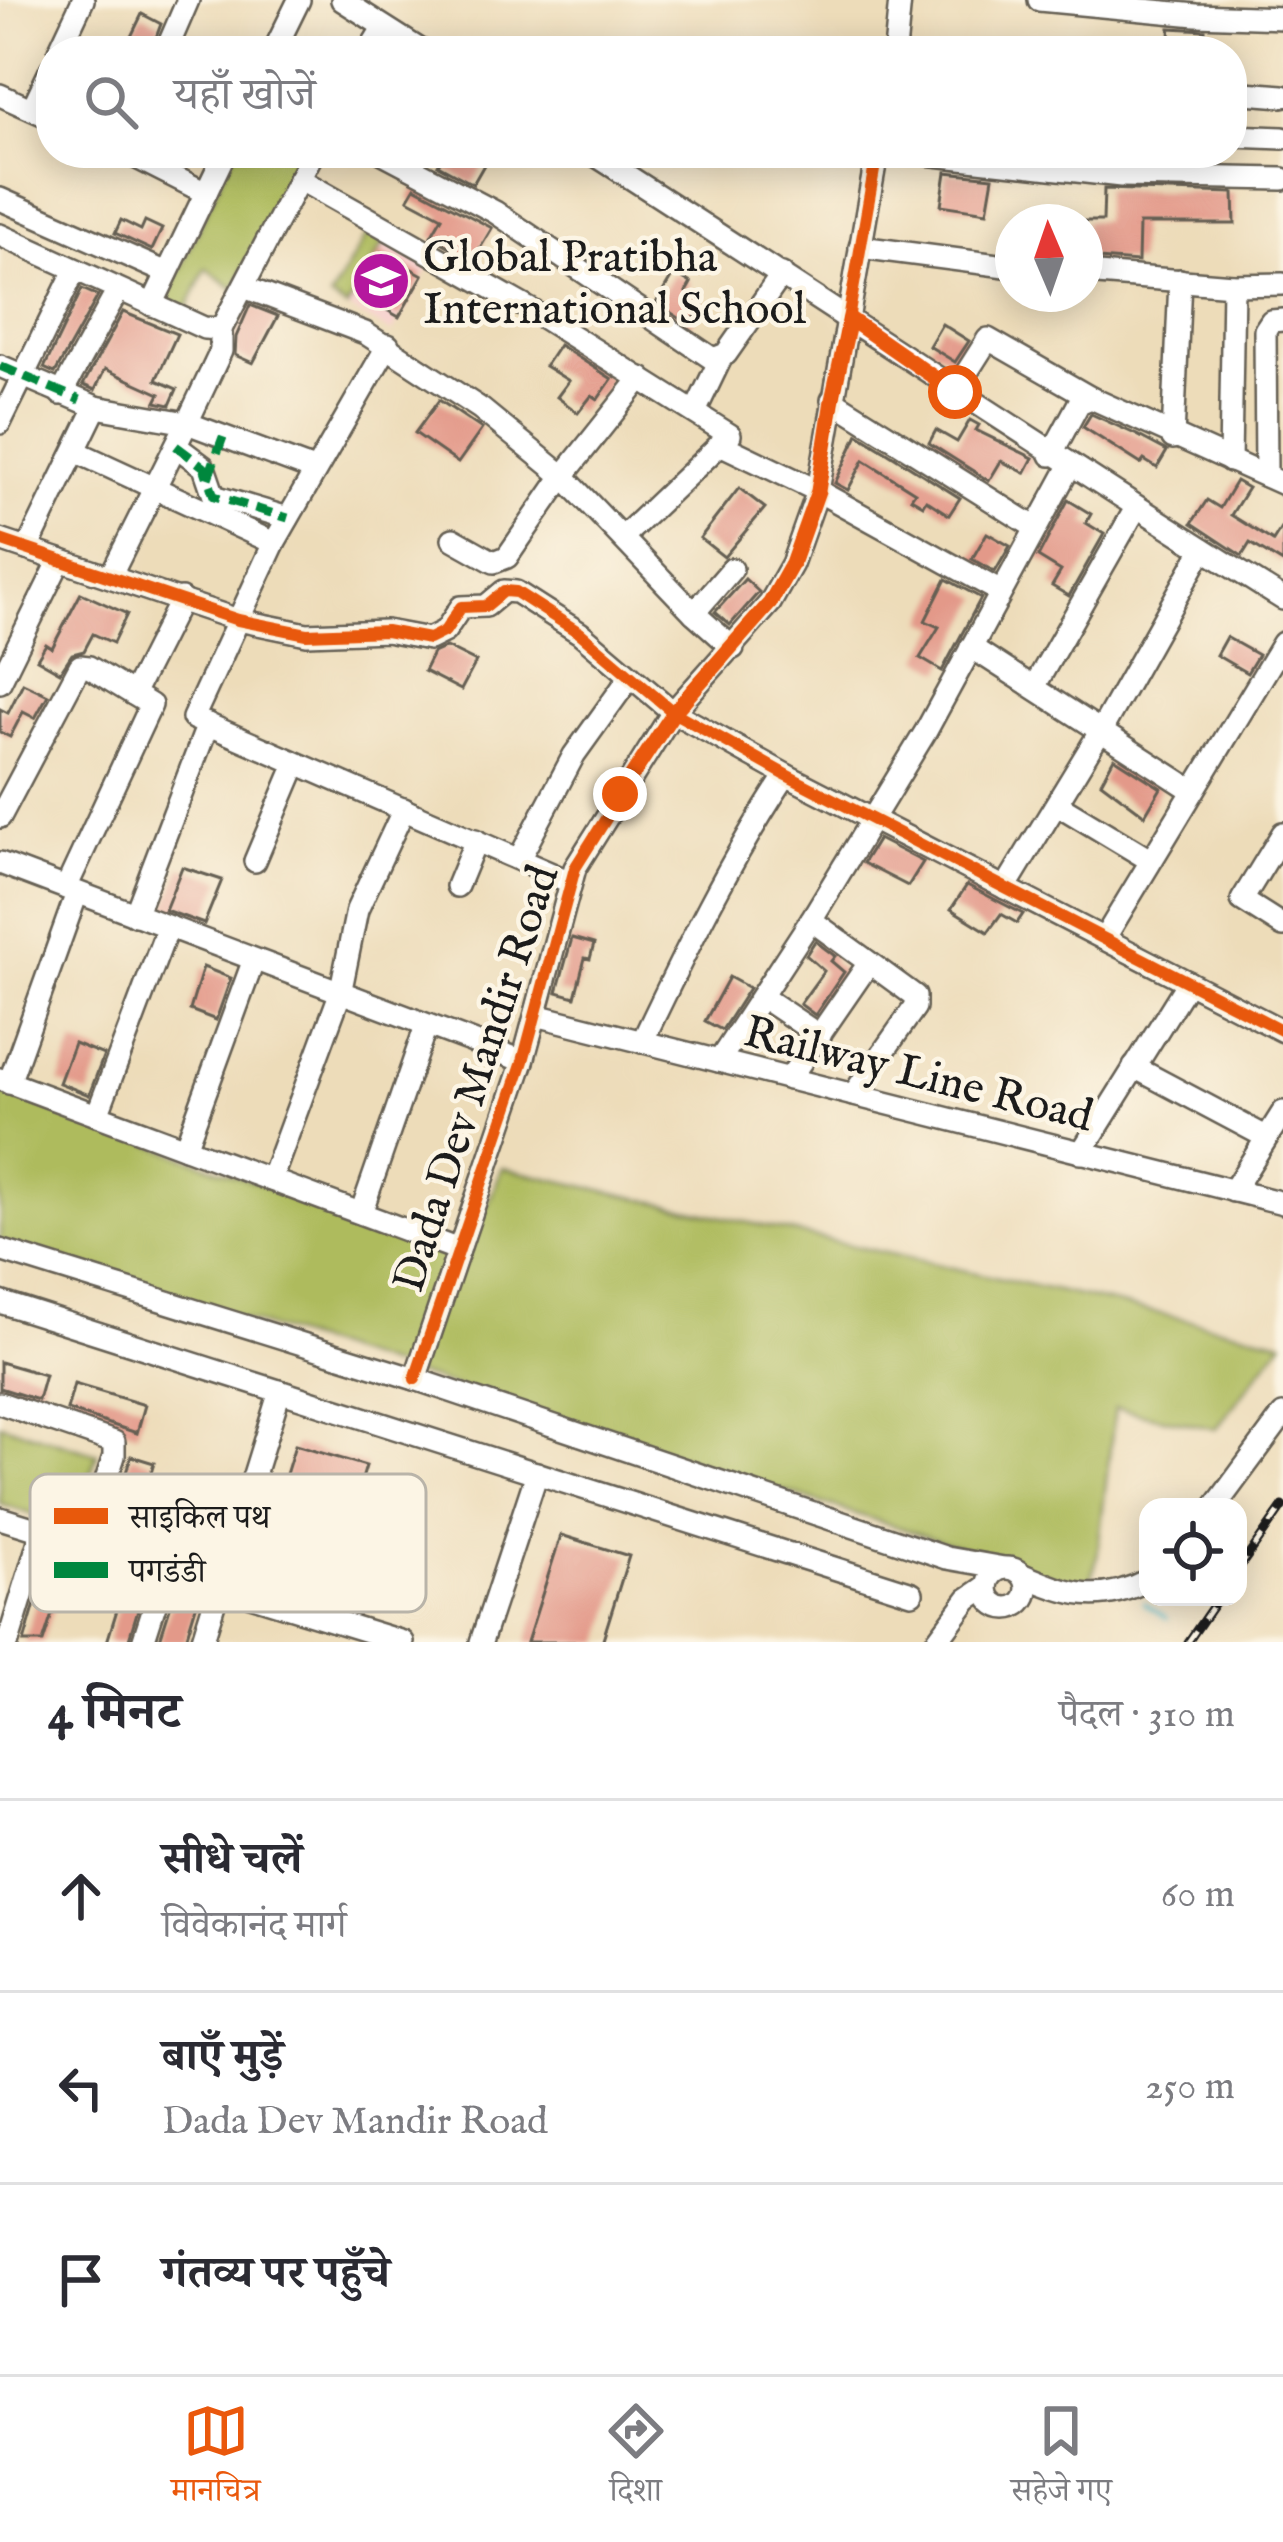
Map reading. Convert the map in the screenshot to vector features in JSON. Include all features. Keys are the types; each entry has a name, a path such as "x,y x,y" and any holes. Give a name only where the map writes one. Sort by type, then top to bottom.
{"street":[{"path":"66,36 83,0"},
{"path":"172,36 188,0"},
{"path":"281,36 298,0"},
{"path":"342,0 396,36"},
{"path":"896,36 900,0"},
{"path":"1040,0 1275,12"},
{"path":"377,36 382,28"},
{"path":"1247,93 1283,96"},
{"path":"0,94 36,110"},
{"path":"1247,137 1283,138"},
{"path":"156,168 206,194"},
{"path":"152,305 218,168"},
{"path":"111,575 220,351 221,329 305,168"},
{"path":"411,168 495,212 704,353 721,358"},
{"path":"616,168 1060,460 1283,599"},
{"name":"Dada Dev Mandir Road","path":"415,1379 523,1061 570,882 674,712 770,603 792,564 818,491 874,168"},
{"path":"1050,168 1121,176 1283,179"},
{"path":"299,179 531,310 730,435 623,537"},
{"path":"0,199 167,273"},
{"path":"0,235 204,328 221,329"},
{"path":"860,247 995,265"},
{"path":"0,423 75,270"},
{"path":"694,412 721,358 782,274"},
{"path":"1103,274 1233,285 1283,284"},
{"path":"1173,438 1180,280"},
{"path":"1230,460 1233,285"},
{"path":"244,287 388,345 481,410 563,476 733,648"},
{"path":"61,394 118,290"},
{"path":"955,392 988,338 1090,398 1274,480 1275,387 1265,329 1271,321 1283,320"},
{"path":"135,915 238,620 274,543 388,345"},
{"path":"0,366 96,406 187,423 314,470"},
{"path":"453,539 489,560 501,561 641,378"},
{"path":"718,1061 873,820 971,647 1036,527 1079,403 1090,398"},
{"path":"832,400 1036,527"},
{"path":"27,549 96,406"},
{"path":"208,478 223,437"},
{"path":"720,444 818,491 1001,592"},
{"path":"176,446 204,467 214,496 288,518"},
{"path":"77,452 274,543"},
{"path":"1034,687 1136,508"},
{"path":"0,540 238,620 308,634 373,631 429,639 445,631 461,607 486,606 509,590 580,633 674,712 786,776 1283,1031"},
{"path":"1005,888 1203,549"},
{"path":"0,682 10,638 60,560"},
{"path":"694,613 732,569"},
{"path":"181,599 4,1081 459,1250"},
{"path":"1104,939 1283,643"},
{"path":"971,647 1192,790"},
{"path":"0,817 80,666 142,700 201,721 570,882"},
{"path":"519,860 574,755 630,677"},
{"path":"254,861 296,764"},
{"path":"642,1042 706,907 786,776"},
{"path":"1057,804 1150,860"},
{"path":"271,1180 340,994 357,910 404,809"},
{"path":"457,886 476,840"},
{"path":"1280,845 1243,900 1283,926"},
{"path":"0,863 523,1061"},
{"path":"811,920 912,992 916,1000 854,1095"},
{"path":"97,1115 168,927"},
{"path":"185,1148 253,962"},
{"path":"789,1079 869,963"},
{"path":"1082,1153 1188,982"},
{"path":"762,997 820,1036"},
{"name":"Railway Line Road","path":"536,1015 1283,1203"},
{"path":"361,1213 426,1026"},
{"path":"1134,1067 1266,1137"},
{"path":"1233,1191 1283,1112"},
{"path":"0,1250 415,1379 947,1558 994,1584 1100,1598 1139,1583"},
{"path":"0,1302 912,1593"},
{"path":"254,1474 280,1391"},
{"path":"0,1403 114,1442 108,1474"},
{"path":"1222,1498 1283,1415"},
{"path":"482,1642 537,1473"},
{"path":"0,1518 30,1527"},
{"path":"8,1642 30,1570"},
{"path":"994,1584 1007,1608 1063,1592"},
{"path":"994,1584 1028,1587 1024,1600"},
{"path":"936,1642 994,1584"},
{"path":"143,1642 153,1612"},
{"path":"202,1642 211,1612"},
{"path":"304,1612 403,1642"}],"shaded area":[{"name":"Global Pratibha International School","path":"370,229 432,263 392,333 330,298"}],"green space":[{"path":"226,168 297,168 234,289 206,268 186,311 165,303"},
{"path":"370,229 387,238 347,308 330,298"},
{"path":"0,1090 466,1259 502,1168 1283,1341 1216,1429 1115,1408 1097,1558 1089,1588 0,1242"},
{"path":"0,1424 97,1454 91,1474 30,1474 30,1514 0,1504"}],"building":[{"path":"142,14 161,24 157,36 131,36"},
{"path":"1170,28 1205,30 1205,36 1170,36"},
{"path":"444,168 482,168 473,184"},
{"path":"946,172 993,177 987,212 941,205"},
{"path":"415,187 492,228 473,260 431,236 442,217 408,199"},
{"path":"1104,189 1234,193 1235,224 1139,224 1138,262 1103,259"},
{"path":"121,220 141,230 145,221 162,229 152,250 115,233"},
{"path":"381,252 423,275 399,317 357,293"},
{"path":"674,273 691,283 686,292 704,302 690,325 656,303"},
{"path":"82,289 98,296 55,373 44,368"},
{"path":"250,305 278,316 253,363 235,355 236,337"},
{"path":"123,312 177,334 156,380 177,389 170,405 156,402 160,394 105,369 95,390 83,385"},
{"path":"942,324 969,341 955,362 929,346"},
{"path":"559,345 612,379 598,399 592,395 578,413 557,397 569,381 545,366"},
{"path":"439,400 482,429 458,463 415,433"},
{"path":"1091,414 1167,451 1157,468 1144,460 1141,464 1083,427"},
{"path":"970,420 979,425 976,430 1033,458 1025,473 1001,461 989,481 929,443 936,430 957,442"},
{"path":"858,434 960,498 949,515 926,500 923,505 911,498 915,492 864,460 848,490 835,483"},
{"path":"1236,481 1248,488 1231,515 1273,541 1283,525 1283,563 1250,543 1242,556 1192,523 1207,500 1220,508"},
{"path":"739,488 765,508 724,557 700,538"},
{"path":"1068,500 1091,514 1086,523 1104,534 1069,596 1052,586 1061,571 1038,557"},
{"path":"987,533 1010,546 995,572 972,559"},
{"path":"745,579 759,592 730,625 715,612"},
{"path":"946,579 981,598 942,671 920,658 939,627 925,621"},
{"path":"81,593 127,614 113,643 93,634 84,651 72,654 60,672 37,659 46,644 52,648"},
{"path":"1226,637 1258,655 1247,673 1216,655"},
{"path":"446,647 476,662 461,690 424,671 433,653"},
{"path":"23,683 48,695 35,718 23,712 10,737 0,732 0,709 8,713"},
{"path":"1114,758 1161,788 1145,815 1101,782"},
{"path":"878,839 923,862 908,886 863,863"},
{"path":"182,867 222,880 204,924 165,910"},
{"path":"967,885 1023,914 1017,923 1001,914 988,932 951,909"},
{"path":"572,938 594,944 590,959 585,958 575,997 557,992"},
{"path":"815,941 835,956 831,961 844,972 815,1015 800,1004 824,971 806,955"},
{"path":"203,967 231,978 216,1020 190,1010"},
{"path":"729,977 749,988 722,1030 705,1021"},
{"path":"74,1043 104,1055 89,1095 59,1083"},
{"path":"0,1362 45,1375 38,1400 0,1388"},
{"path":"74,1384 145,1405 137,1433 67,1410"},
{"path":"295,1445 366,1466 364,1474 286,1474"},
{"path":"131,1456 154,1463 151,1474 126,1474"},
{"path":"561,1535 629,1556 602,1642 527,1642"},
{"path":"33,1612 53,1612 43,1642 24,1642"},
{"path":"116,1612 137,1612 128,1642 107,1642"},
{"path":"169,1612 194,1612 185,1642 159,1642"}],"waterway":[{"path":"1149,1606 1167,1618"}],"railway":[{"path":"1247,1557 1283,1506"},
{"path":"1188,1642 1213,1606"}],"marked path":[{"path":"0,366 80,400"},
{"path":"208,478 223,437"},
{"path":"176,446 204,467 214,496 288,518"}],"cycle path":[{"path":"415,1379 523,1061 575,868 673,712 770,603 792,564 818,491 874,168"},
{"path":"0,540 238,620 307,634 386,631 429,639 445,631 461,607 486,606 504,591 516,592 580,633 673,712 1283,1031"}],"place":[{"name":"Global Pratibha International School","path":"381,281"}],"route":[{"path":"620,794 674,712 770,603 792,564 818,491 850,319 955,392"}]}
